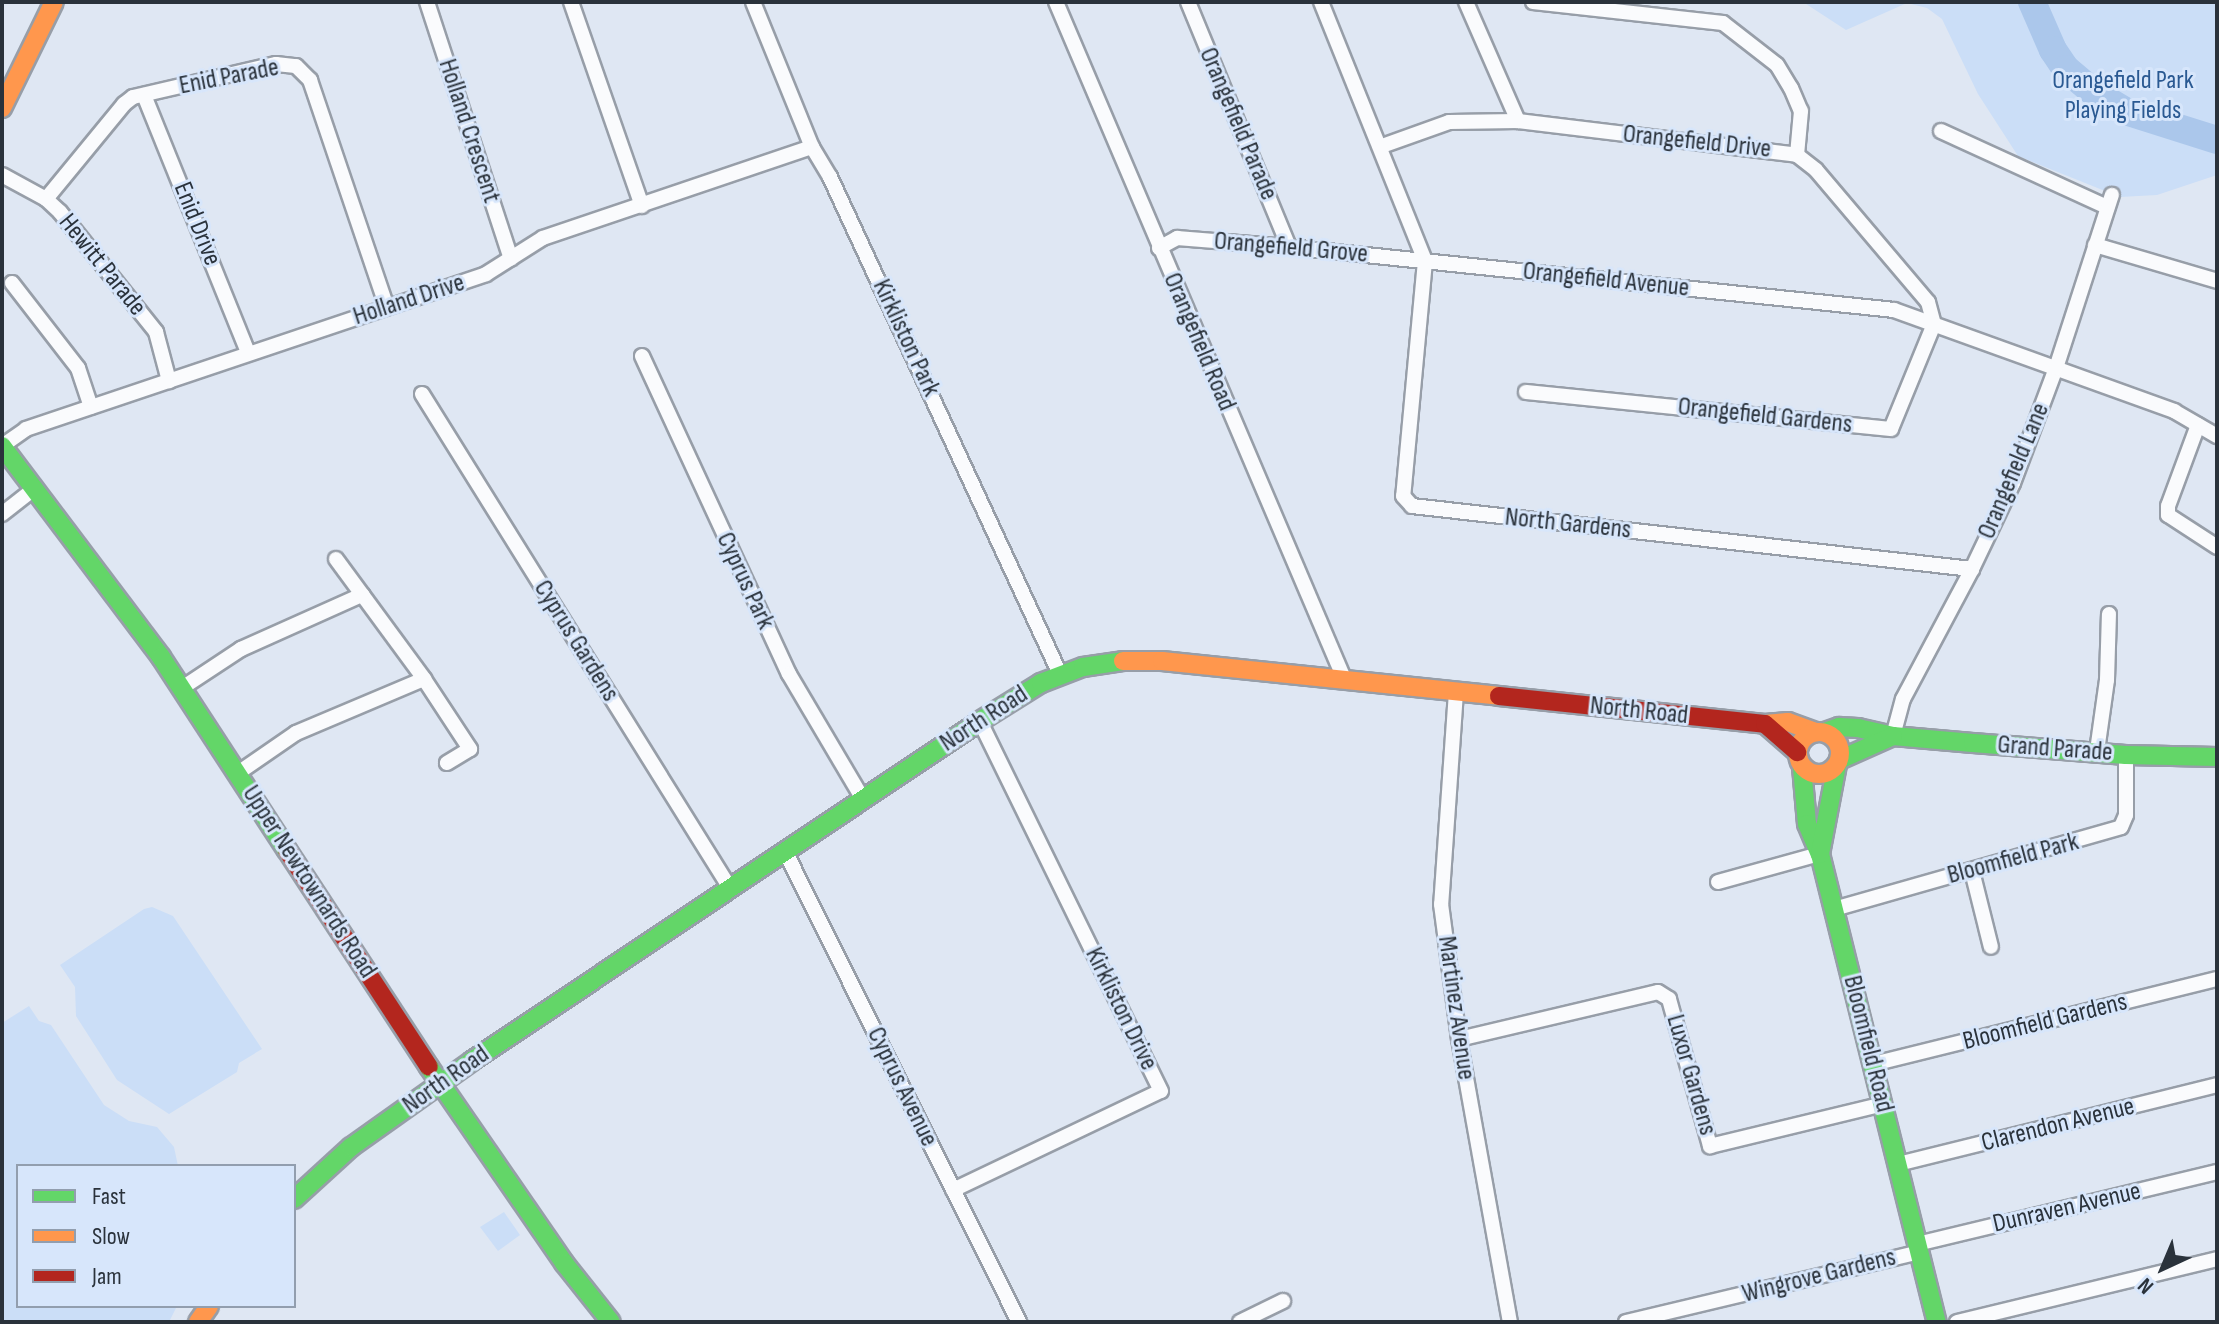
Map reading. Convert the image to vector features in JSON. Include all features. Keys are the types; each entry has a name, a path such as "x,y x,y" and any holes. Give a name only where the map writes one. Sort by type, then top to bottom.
{"street":[{"path":"2,108 54,2"},
{"name":"Holland Crescent","path":"427,2 511,259"},
{"path":"571,2 642,206"},
{"name":"Kirkliston Park","path":"753,2 812,147 848,216 1060,674"},
{"name":"Orangefield Road","path":"1056,2 1345,681"},
{"name":"Orangefield Parade","path":"1188,2 1289,247"},
{"path":"1321,2 1382,146 1425,261"},
{"path":"1466,2 1518,121"},
{"path":"1533,2 1723,23 1777,65 1791,88 1801,111 1797,155"},
{"name":"Enid Parade","path":"46,199 124,104 144,95 287,63 304,72 310,80 387,307"},
{"name":"Enid Drive","path":"144,95 248,353"},
{"name":"Orangefield Drive","path":"1382,146 1449,122 1518,121 1797,155 1816,170 1928,302 1934,324"},
{"name":"Orangefield Lane","path":"1893,736 1903,699 1972,569 2013,483 2056,368 2110,201 1941,131"},
{"name":"Holland Drive","path":"2,446 26,429 486,274 543,238 812,147"},
{"name":"Hewitt Parade","path":"2,175 46,199 156,332 169,381"},
{"name":"Orangefield Grove","path":"1159,248 1177,238 1425,261"},
{"path":"2095,245 2217,281"},
{"name":"Orangefield Avenue","path":"1425,261 1894,310 2174,411 2217,436"},
{"name":"North Gardens","path":"1425,261 1403,496 1412,506 1972,569"},
{"path":"12,283 78,368 91,407"},
{"name":"Orangefield Gardens","path":"1526,392 1891,429 1934,324"},
{"name":"Cyprus Park","path":"642,356 789,674 863,799"},
{"name":"Cyprus Gardens","path":"422,394 730,888"},
{"path":"2198,425 2168,506 2168,515 2217,547"},
{"name":"Upper Newtownards Road","path":"2,446 182,688 440,1084 564,1263 611,1322"},
{"path":"2,514 35,488"},
{"path":"336,559 424,679 470,749 447,763"},
{"path":"182,688 241,649 362,595"},
{"path":"2097,751 2107,680 2109,614"},
{"name":"North Road","path":"296,1197 334,1161 440,1084 980,721 1060,674 1109,662 1162,661 1765,724 1788,722 1821,732"},
{"path":"238,773 296,733 424,679"},
{"name":"Martinez Avenue","path":"1456,692 1441,904 1459,1039 1510,1322"},
{"name":"Kirkliston Drive","path":"953,1190 1161,1091 980,721"},
{"path":"1765,724 1820,775 1838,763"},
{"name":"Grand Parade","path":"1821,732 1839,727 1893,736 2126,755 2217,757"},
{"path":"1718,882 1820,854 1838,763 1837,741 1821,732 1803,738 1800,759"},
{"name":"Grand Parade","path":"1838,763 1893,736"},
{"name":"Bloomfield Park","path":"1834,909 2121,827 2126,815 2126,755"},
{"name":"Bloomfield Road","path":"1800,759 1807,824 1820,854 1937,1322"},
{"name":"Cyprus Avenue","path":"785,851 1019,1322"},
{"path":"1972,871 1991,947"},
{"name":"Bloomfield Gardens","path":"1873,1064 2217,979"},
{"name":"Luxor Gardens","path":"1459,1039 1658,992 1669,999 1710,1146 1883,1104"},
{"name":"Clarendon Avenue","path":"1898,1164 2217,1085"},
{"name":"Dunraven Avenue","path":"1918,1248 2217,1172"},
{"name":"Wingrove Gardens","path":"1626,1322 1918,1248"},
{"path":"1957,1322 2217,1259"},
{"path":"1240,1322 1283,1301"}],"green space":[{"name":"Orangefield Park Playing Fields","path":"1803,2 2217,2 2217,175 2157,195 2120,197 2018,156 1978,94 1942,19 1927,8 1907,3 1846,30"},
{"path":"152,907 173,916 262,1049 239,1063 237,1072 169,1114 117,1080 76,1016 75,987 60,965 144,909"},
{"path":"29,1006 39,1021 51,1025 104,1105 129,1121 157,1127 174,1147 178,1164 16,1164 16,1308 176,1308 169,1322 2,1322 2,1023"},
{"path":"504,1212 520,1235 498,1251 480,1227"}],"waterway":[{"path":"2032,2 2053,50 2066,69 2095,93 2125,111 2217,140"}],"traffic: fast":[{"path":"2,446 161,657 287,850"},
{"path":"296,1197 351,1147 472,1061 980,721 1041,683 1083,667 1123,661"},
{"path":"1825,732 1839,727 1858,728 1893,736 1973,743 2126,755 2217,757"},
{"path":"1839,760 1893,736"},
{"path":"1820,854 1837,765"},
{"path":"1802,767 1807,824 1820,854 1937,1322"},
{"path":"429,1067 564,1263 611,1322"}],"traffic: slow":[{"path":"2,108 54,2"},
{"path":"1123,661 1162,661 1499,696"},
{"path":"1765,724 1788,722 1816,732"},
{"path":"1819,732 1834,738 1840,753 1834,768 1819,774 1804,768 1798,753 1804,738 1819,732"},
{"path":"198,1322 208,1308"}],"traffic: jam":[{"path":"1499,696 1765,724 1797,752"},
{"path":"287,850 429,1067"}]}
